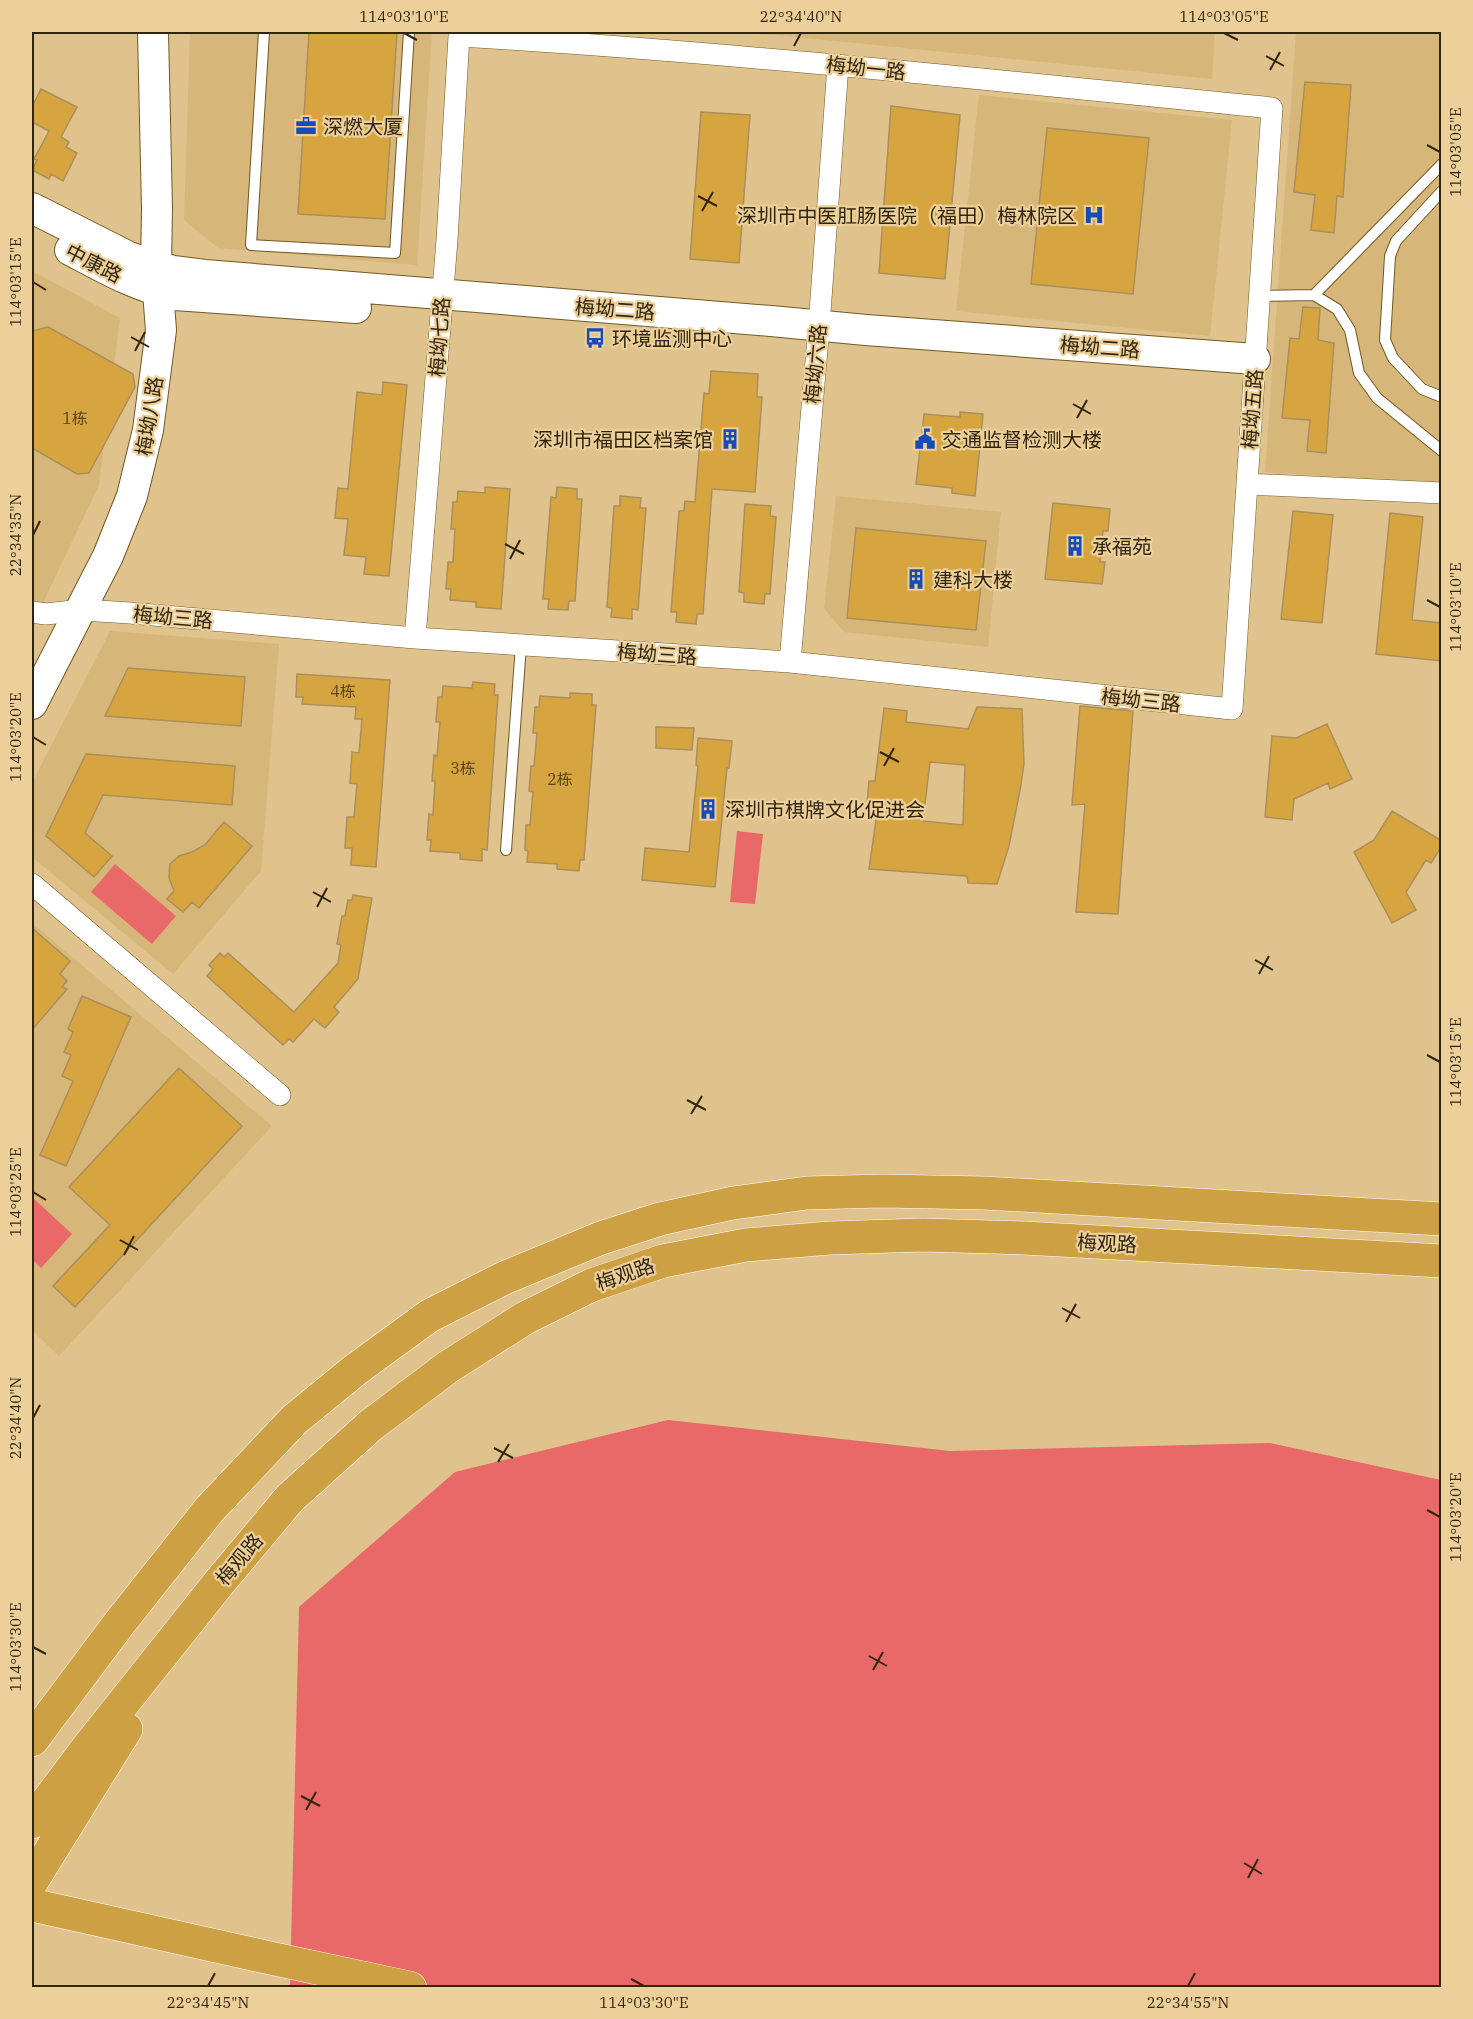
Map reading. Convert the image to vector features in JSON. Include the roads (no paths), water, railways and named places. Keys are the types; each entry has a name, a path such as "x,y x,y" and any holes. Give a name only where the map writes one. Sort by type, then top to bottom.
{"highway":[{"name":"梅观路","path":"32,1740 118,1625 217,1502 294,1420 355,1370 429,1316 504,1278 601,1238 660,1219 733,1203 807,1193 883,1191 984,1193 1442,1219"},
{"name":"梅观路","path":"32,1822 89,1746 218,1584 290,1498 370,1425 448,1367 525,1318 592,1285 663,1261 746,1245 830,1238 922,1235 1442,1261"},
{"path":"32,1881 218,1584"},
{"path":"32,1715 118,1625"},
{"path":"32,1905 410,1988"}],"street":[{"name":"梅坳八路","path":"32,704 82,610 112,546 132,496 143,458 161,330 157,278 153,32"},
{"name":"梅坳一路","path":"459,36 573,37 1272,108"},
{"name":"梅坳七路","path":"415,638 459,36"},
{"name":"梅坳六路","path":"790,662 838,65"},
{"name":"梅坳五路","path":"1232,710 1272,108"},
{"name":"中康路","path":"32,208 129,257 157,278"},
{"name":"中康路","path":"32,231 125,279 157,278"},
{"name":"梅坳二路","path":"157,278 205,275 441,304 1254,368"},
{"path":"1247,484 1442,494"},
{"name":"梅坳三路","path":"32,612 46,614 82,610 415,638 790,662 1232,710"},
{"path":"32,885 280,1095"}],"lane":[{"path":"264,32 251,245 395,253 409,32"},
{"path":"1314,295 1442,164"},
{"path":"1442,191 1396,241 1390,256 1384,340 1393,358 1422,389 1442,397"},
{"path":"1260,296 1314,295 1337,309 1350,330 1359,372 1377,398 1442,451"},
{"path":"506,850 521,645"}],"place":[{"name":"深燃大厦","path":"306,126"},
{"name":"深圳市中医肛肠医院（福田）梅林院区","path":"1094,215"},
{"name":"环境监测中心","path":"595,338"},
{"name":"深圳市福田区档案馆","path":"730,439"},
{"name":"交通监督检测大楼","path":"925,439"},
{"name":"承福苑","path":"1075,546"},
{"name":"建科大楼","path":"916,579"},
{"name":"深圳市棋牌文化促进会","path":"708,809"}]}
